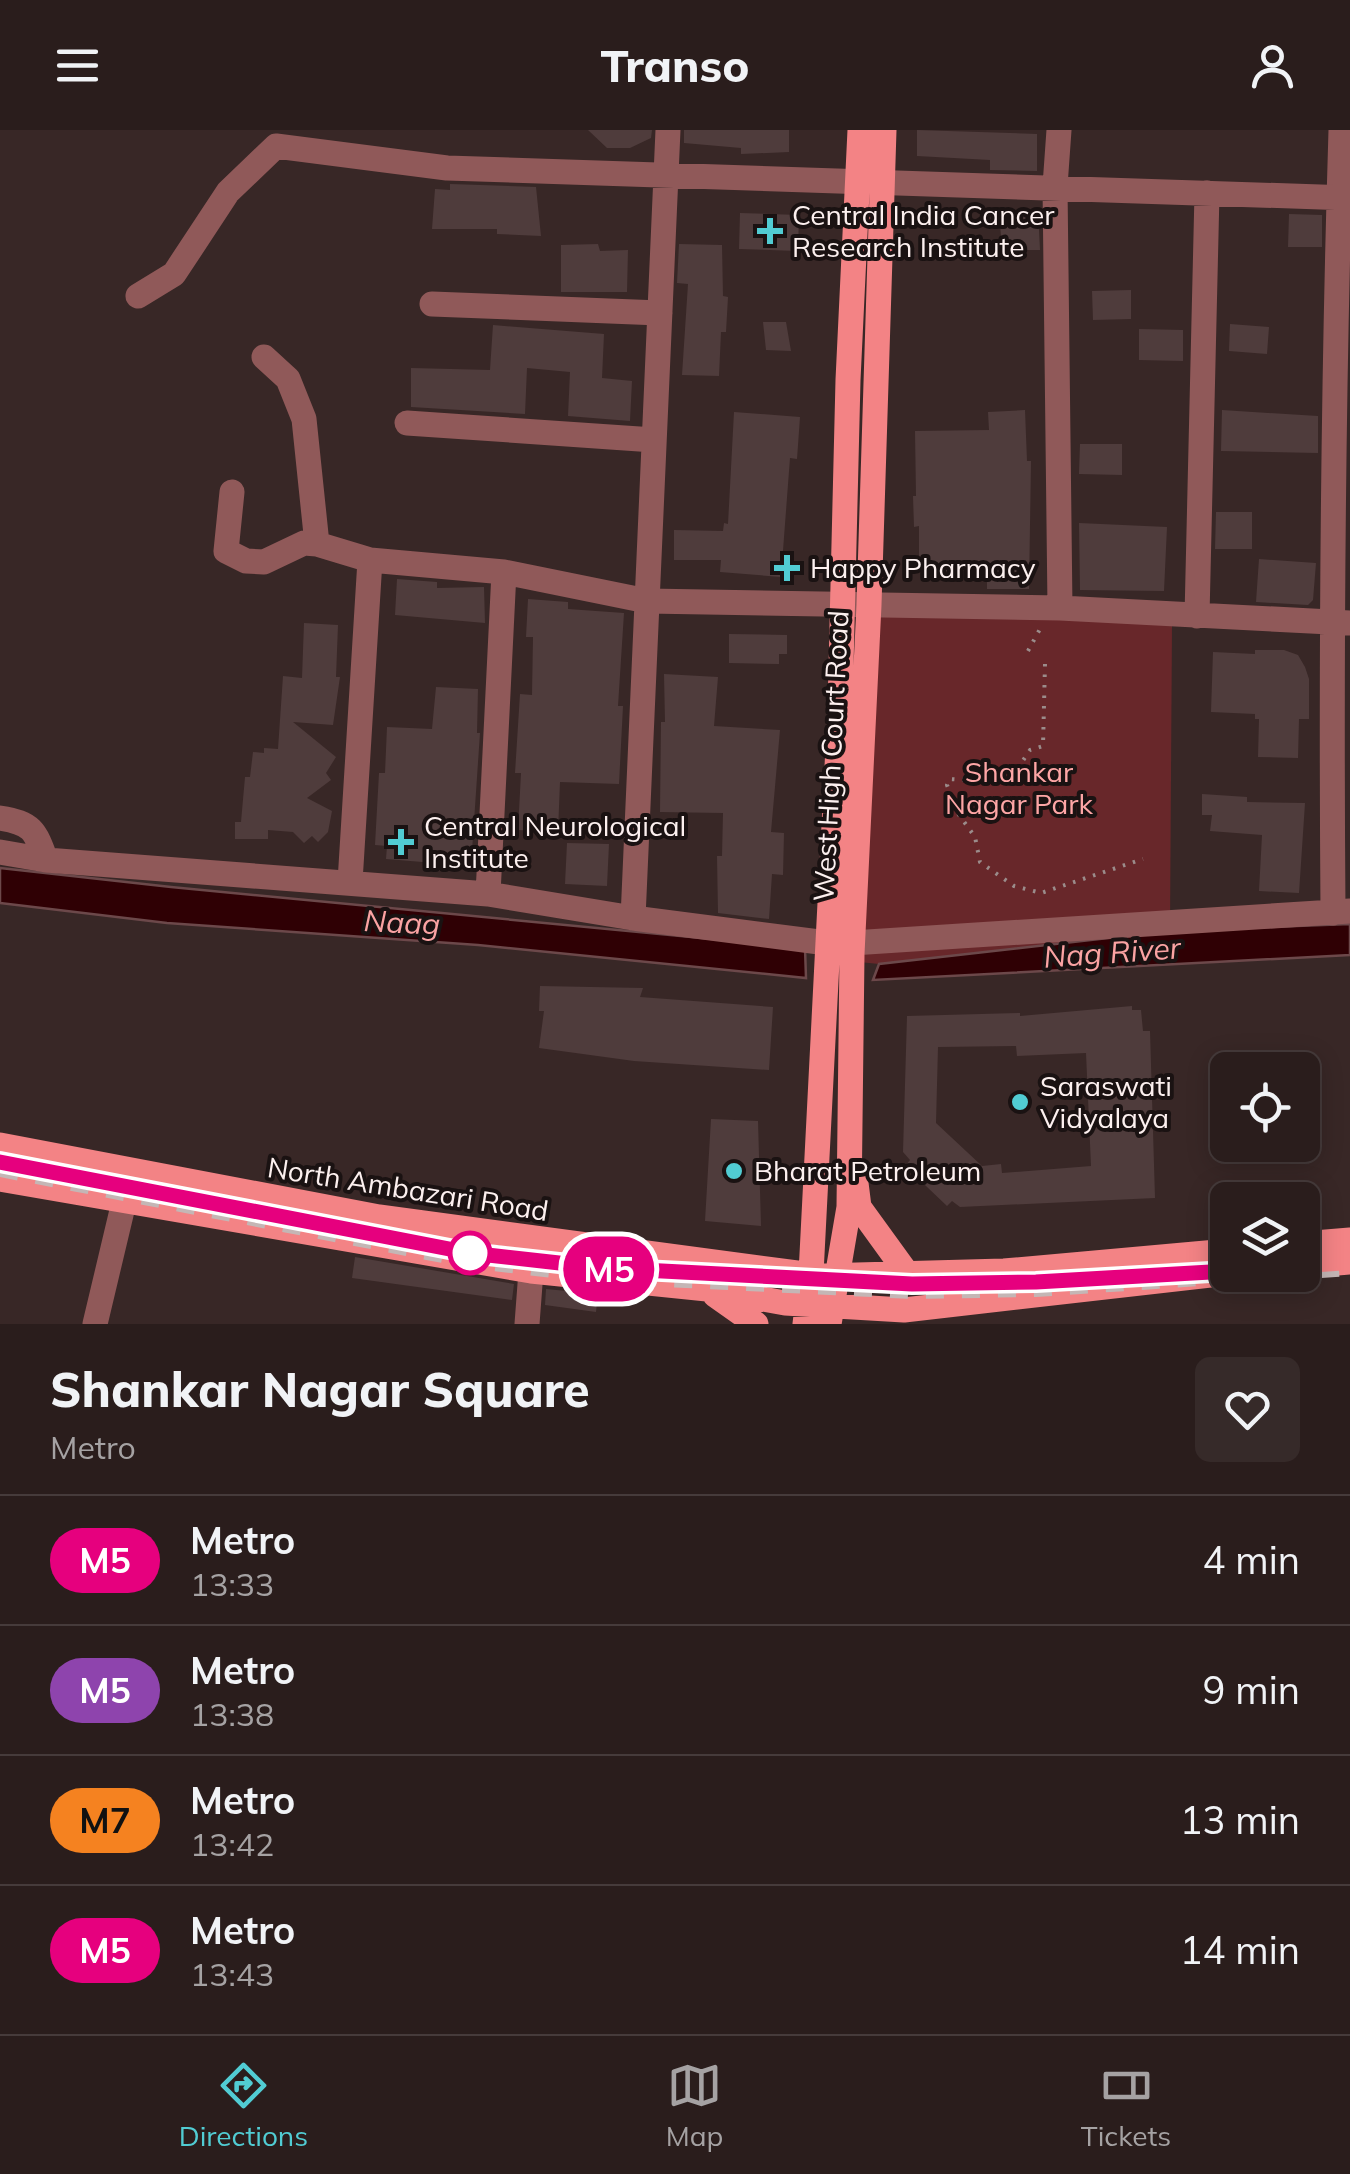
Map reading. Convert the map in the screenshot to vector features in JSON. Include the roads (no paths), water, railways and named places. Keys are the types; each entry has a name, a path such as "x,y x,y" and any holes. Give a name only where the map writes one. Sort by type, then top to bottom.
{"main road":[{"name":"West High Court Road","path":"818,1317 840,943 869,605 869,183 860,130"},
{"name":"West High Court Road","path":"823,1275 849,1207 851,1153 840,943 848,380 869,183 884,130"},
{"name":"North Ambazari Road","path":"0,1146 380,1217 823,1275 1004,1271 1210,1253"},
{"path":"851,1153 860,1207 909,1276"},
{"path":"0,1179 531,1271 707,1289 818,1317 896,1310 942,1315 1210,1277"},
{"path":"1320,1242 1350,1240"},
{"path":"1320,1264 1350,1262"},
{"path":"707,1289 756,1324"}],"street":[{"path":"633,918 668,130"},
{"path":"1059,130 1055,186 1060,608"},
{"path":"0,852 46,860 488,894 633,918 840,943 1341,912 1341,130"},
{"path":"138,296 174,274 228,192 276,146 447,168 1344,198"},
{"path":"1197,616 1207,192"},
{"path":"432,304 660,313"},
{"path":"264,357 288,380 304,419 317,544"},
{"path":"407,424 654,440"},
{"path":"232,492 226,551 246,561 264,562 304,544 317,544 370,560 504,572 647,601 1060,608 1340,623"},
{"path":"350,882 370,560"},
{"path":"488,894 504,572"},
{"path":"0,818 22,821 36,834 46,860"},
{"path":"94,1324 124,1202"},
{"path":"526,1324 531,1271"}],"water":[{"name":"Naag","path":"0,868 805,948 806,978 478,945 167,923 0,903"},
{"name":"Nag River","path":"1350,924 1350,955 873,980 879,964 1170,931"}],"railway":[{"path":"0,1174 468,1265 603,1281 912,1296 1036,1294 1350,1273"}],"metro line":[{"name":"M5","path":"0,1162 470,1253 604,1268 912,1284 1210,1272"}],"place":[{"name":"Central India Cancer Research Institute","path":"770,231"},
{"name":"Happy Pharmacy","path":"787,568"},
{"name":"Central Neurological Institute","path":"401,842"},
{"name":"Saraswati Vidyalaya","path":"1020,1102"},
{"name":"Bharat Petroleum","path":"734,1171"}],"park label":[{"name":"Shankar Nagar Park","path":"1019,788"}]}
